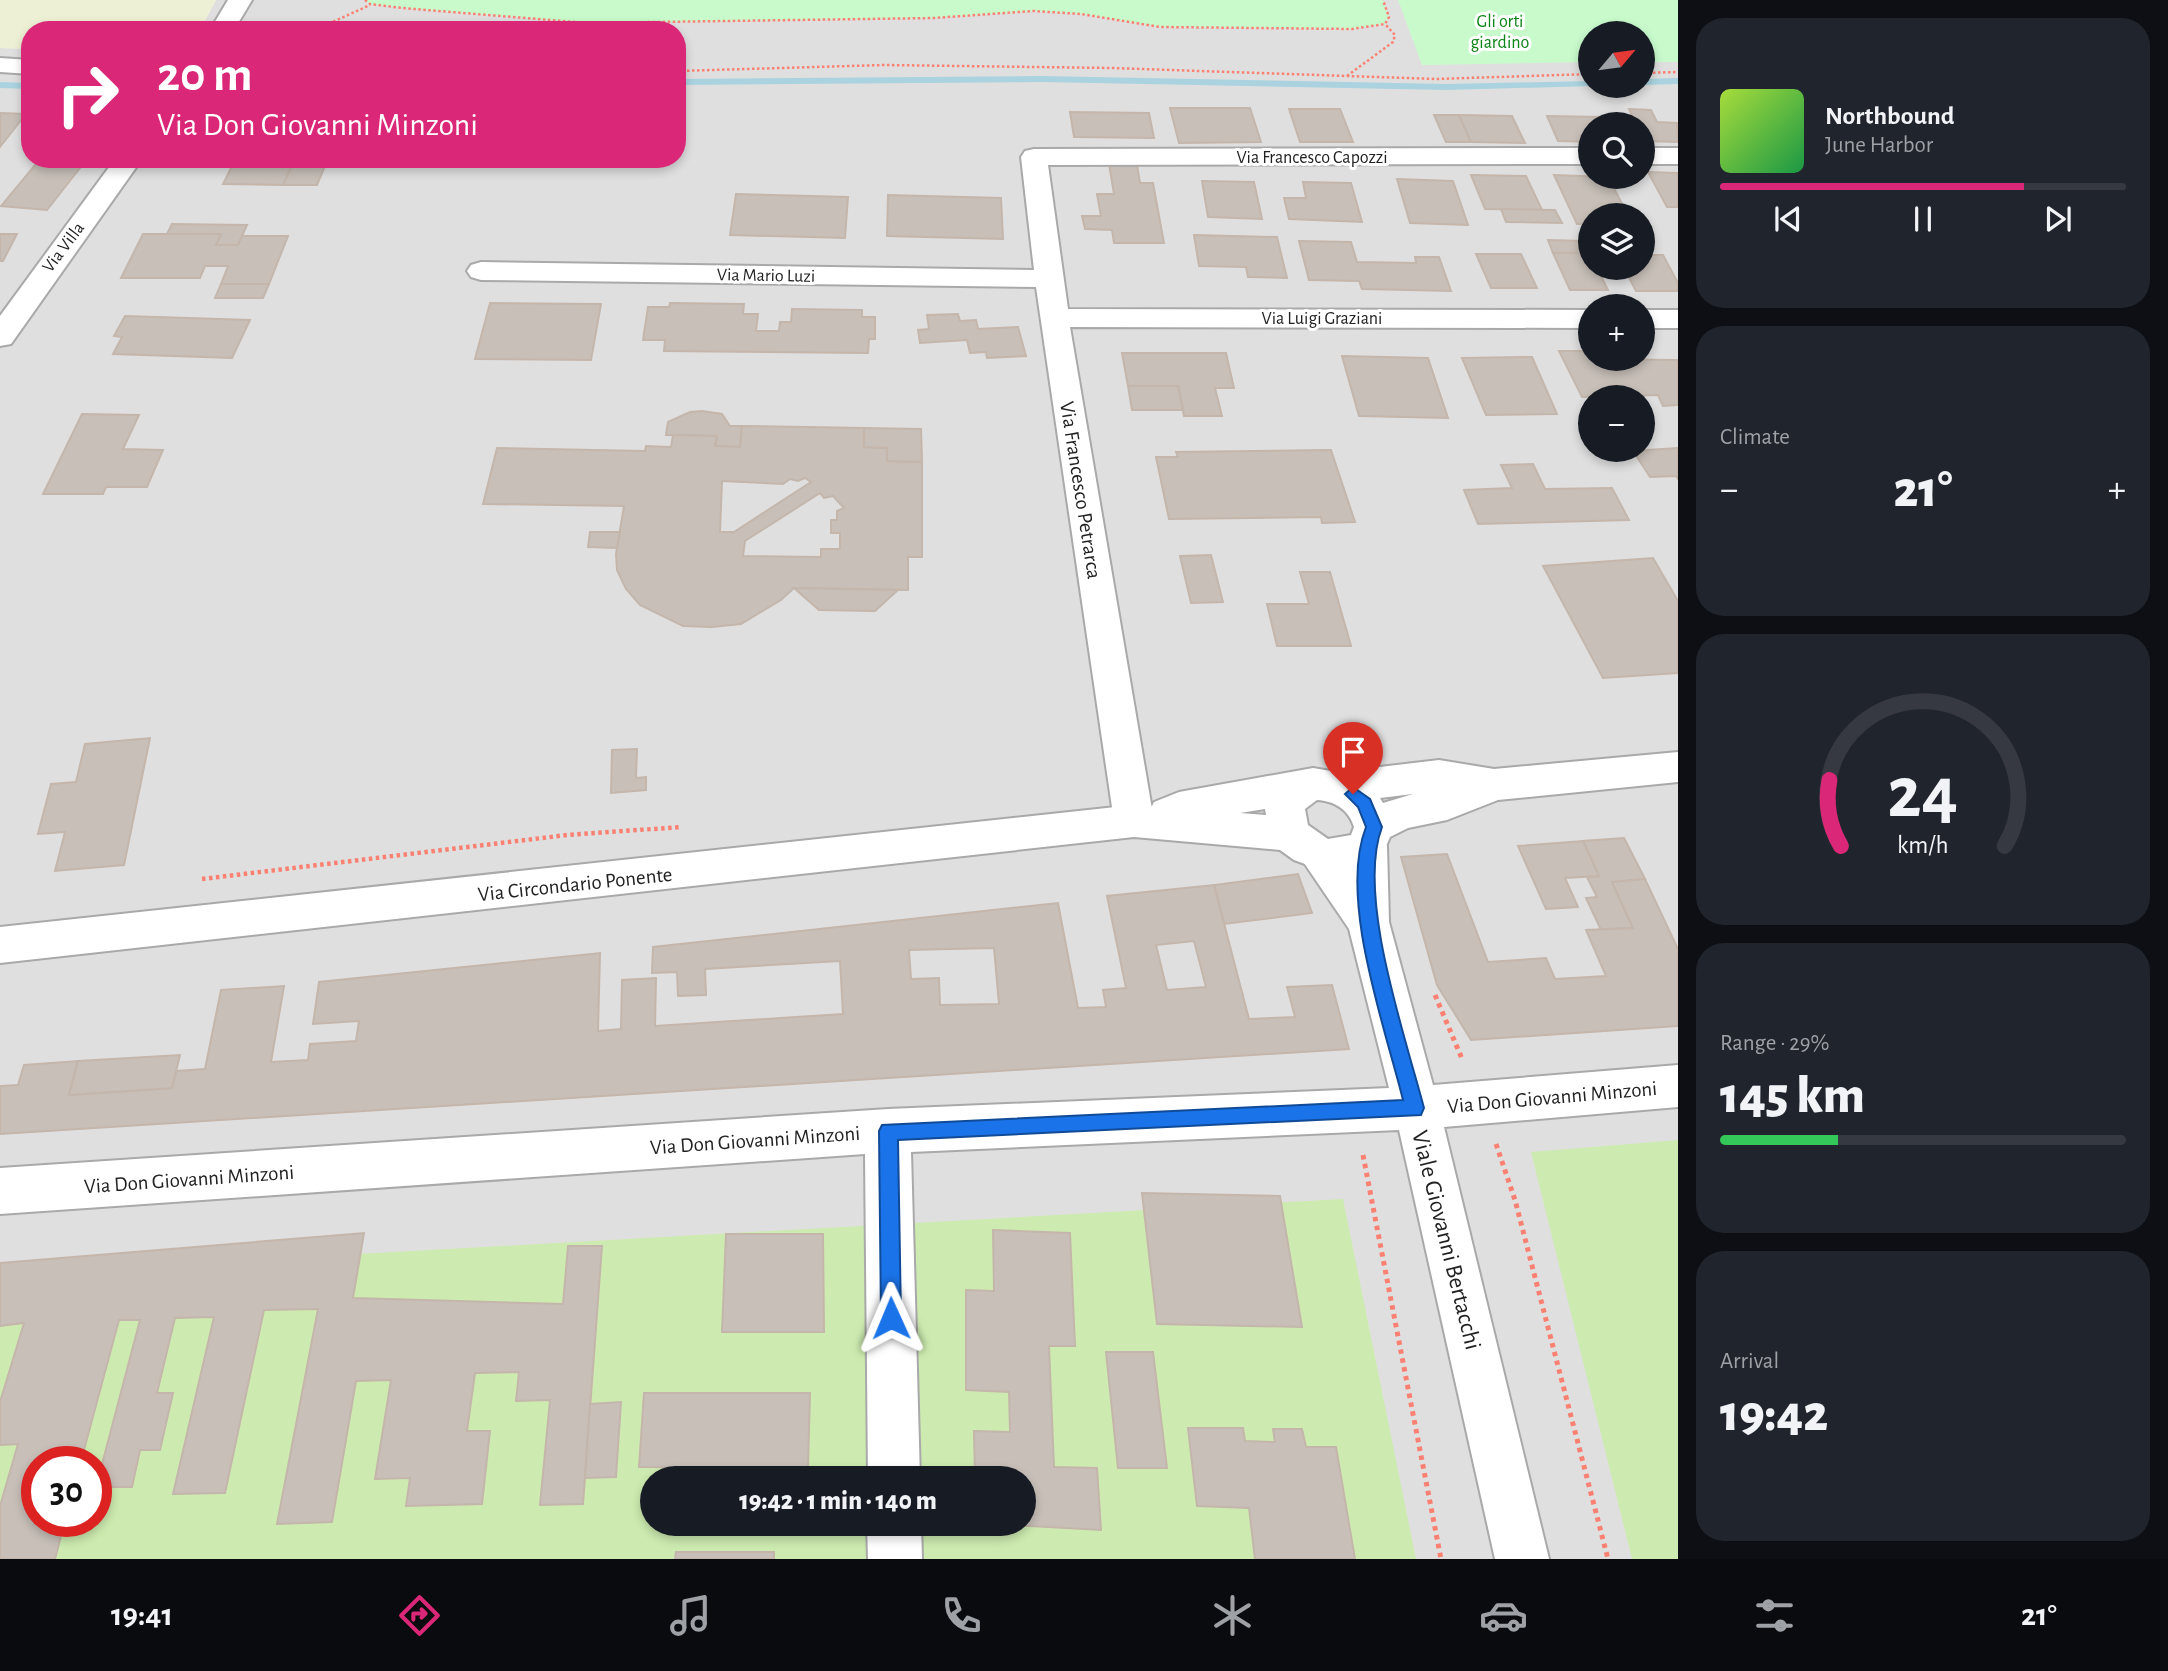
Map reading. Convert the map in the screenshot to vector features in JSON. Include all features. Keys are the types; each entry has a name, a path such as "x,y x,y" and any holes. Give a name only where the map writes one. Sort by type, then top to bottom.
{"street":[{"path":"227,21 240,0"},
{"path":"0,65 21,66"},
{"name":"Via Francesco Capozzi","path":"1034,157 1578,156"},
{"path":"1655,156 1678,156"},
{"name":"Via Francesco Petrarca","path":"1034,157 1054,318 1142,821"},
{"name":"Via Villa","path":"0,337 123,168"},
{"name":"Via Mario Luzi","path":"481,271 1050,279"},
{"name":"Via Luigi Graziani","path":"1054,318 1578,319"},
{"path":"1655,319 1678,319"},
{"name":"Via Circondario Ponente","path":"0,945 1142,821 1179,808 1320,787 1439,776 1494,785 1678,767"},
{"name":"Via Circondario Ponente","path":"1370,836 1400,813 1447,804 1494,785"},
{"path":"1368,922 1370,836 1364,803 1320,787 1285,803 1286,826 1306,846 1346,856 1370,836"},
{"name":"Via Circondario Ponente","path":"1142,821 1190,828 1270,830 1306,846"},
{"name":"Viale Giovanni Bertacchi","path":"1306,846 1368,922 1414,1108 1429,1157 1522,1559"},
{"name":"Via Don Giovanni Minzoni","path":"0,1191 888,1131 1414,1108 1678,1086"},
{"path":"888,1131 894,1466"},
{"path":"894,1536 895,1559"}],"path":[{"path":"365,0 370,4"},
{"path":"1383,0 1389,17 1385,24"},
{"path":"334,21 370,4 564,21"},
{"path":"686,22 934,18 1033,11 1081,14 1160,27 1352,29 1385,24"},
{"path":"1347,76 1393,43 1395,35 1385,24"},
{"path":"686,71 884,65 1436,79 1578,74"},
{"path":"1656,72 1678,72"},
{"path":"1362,1154 1441,1559"}],"shaded area":[{"path":"216,0 1678,0 1678,1559 0,1559 0,48 21,49 21,168 686,168 686,21 205,21"}],"green space":[{"path":"0,0 216,0 205,21 21,21 21,49 0,48"},
{"path":"365,0 1383,0 1389,17 1385,24 1352,29 1160,27 1081,14 1033,11 934,18 562,21 370,4"},
{"name":"Gli orti giardino","path":"1398,0 1678,0 1678,62 1656,62 1656,21 1578,21 1578,62 1422,65"},
{"path":"1678,1140 1678,1559 1632,1559 1531,1152"},
{"path":"1343,1199 1416,1559 0,1559 0,1274"}],"building":[{"path":"1170,108 1250,108 1261,142 1179,143"},
{"path":"1289,109 1340,109 1353,142 1300,142"},
{"path":"1629,109 1652,112 1630,112"},
{"path":"1070,112 1149,113 1154,138 1074,137"},
{"path":"0,113 21,114 21,120 0,147"},
{"path":"1434,115 1459,115 1471,142 1446,142"},
{"path":"1459,115 1512,116 1525,143 1471,142"},
{"path":"1547,116 1578,117 1578,142 1558,141"},
{"path":"1655,118 1657,122 1677,123 1678,142 1655,141"},
{"path":"1109,164 1137,165 1140,183 1153,183 1164,243 1114,243 1112,230 1085,229 1082,216 1101,216 1097,194 1114,194"},
{"path":"33,168 80,168 47,210 1,206"},
{"path":"231,168 290,168 283,185 223,184"},
{"path":"291,168 324,168 317,185 283,185"},
{"path":"1655,172 1678,173 1678,207 1667,207 1655,185"},
{"path":"1471,175 1526,176 1542,210 1485,209"},
{"path":"1554,175 1578,176 1578,189 1614,189 1622,203 1578,203 1577,224"},
{"path":"1397,179 1453,181 1468,225 1410,223"},
{"path":"1202,181 1254,182 1262,219 1208,217"},
{"path":"1303,182 1351,183 1362,222 1289,219 1284,198 1306,198"},
{"path":"736,194 848,197 845,238 730,235"},
{"path":"888,195 1001,198 1003,239 887,236"},
{"path":"1501,209 1555,210 1562,223 1506,222"},
{"path":"172,224 247,225 238,245 216,245 221,234 167,234"},
{"path":"0,234 17,234 3,261 0,261"},
{"path":"143,234 221,234 216,245 238,245 242,236 288,236 269,284 221,284 228,266 205,266 200,278 121,278"},
{"path":"1194,235 1277,237 1287,278 1248,277 1246,267 1199,266"},
{"path":"1548,240 1578,241 1578,253 1553,253"},
{"path":"1299,241 1351,242 1357,262 1416,263 1415,257 1439,257 1451,291 1362,289 1359,281 1309,280"},
{"path":"1553,253 1578,253 1578,280 1603,280 1608,290 1570,290"},
{"path":"1476,254 1521,254 1537,288 1491,288"},
{"path":"1655,255 1663,255 1678,283 1678,291 1636,291 1630,280 1655,280"},
{"path":"221,284 269,284 263,298 215,298"},
{"path":"490,303 601,304 591,360 475,359"},
{"path":"670,303 744,304 743,314 758,314 756,331 779,331 780,322 791,322 792,309 862,310 862,317 875,317 875,339 869,339 868,353 664,351 665,340 643,340 648,307 669,307"},
{"path":"958,314 960,321 976,320 978,329 1018,327 1026,356 987,358 986,352 970,353 967,340 920,343 918,330 929,329 927,315"},
{"path":"125,316 250,320 232,358 113,354 122,337 114,336"},
{"path":"1559,351 1578,351 1578,371 1655,371 1655,360 1678,360 1678,405 1663,406 1658,395 1655,395 1655,385 1578,385 1578,389"},
{"path":"1122,353 1226,353 1234,388 1215,388 1222,416 1184,416 1178,386 1128,386"},
{"path":"1342,356 1428,358 1448,418 1359,416"},
{"path":"1532,357 1557,414 1486,415 1462,358"},
{"path":"1128,386 1178,386 1183,410 1132,410"},
{"path":"690,412 722,414 730,426 742,426 740,447 715,446 717,436 666,435 668,422"},
{"path":"82,414 139,415 123,449 163,450 147,487 106,487 103,494 43,494"},
{"path":"742,426 864,428 864,447 887,448 887,461 922,462 922,557 908,557 908,590 794,588 781,600 741,624 683,626 640,605 626,589 617,570 616,554 624,506 483,504 497,448 645,451 646,446 671,447 673,435 717,436 715,446 740,447","holes":["805,478 811,482 734,532 720,532 722,481 783,484 790,479 798,481","820,493 824,498 833,496 844,508 837,511 837,520 831,520 831,533 840,533 840,549 821,549 821,557 743,556 745,541"]},
{"path":"864,428 921,429 922,462 887,461 887,448 864,447"},
{"path":"1678,448 1678,479 1676,476 1650,477 1640,462 1655,462 1655,450"},
{"path":"1331,450 1355,522 1322,523 1321,517 1169,519 1156,457 1178,457 1176,452"},
{"path":"1533,464 1545,489 1612,488 1629,520 1478,524 1464,490 1512,488 1501,465"},
{"path":"590,532 620,532 617,548 588,547"},
{"path":"1211,555 1223,602 1191,603 1180,556"},
{"path":"1653,558 1678,601 1678,673 1603,678 1543,566"},
{"path":"1300,572 1330,572 1351,646 1277,646 1267,604 1309,604"},
{"path":"794,588 898,590 875,611 819,610"},
{"path":"150,738 124,865 55,871 65,832 38,834 51,784 76,782 85,744"},
{"path":"637,749 636,778 646,777 646,790 611,793 612,750"},
{"path":"1624,838 1645,879 1612,882 1633,928 1601,930 1586,898 1597,897 1587,877 1599,876 1583,841"},
{"path":"1583,841 1599,876 1565,878 1578,907 1546,909 1518,846"},
{"path":"1447,854 1488,962 1546,958 1555,979 1606,976 1586,930 1633,928 1612,882 1645,879 1678,949 1678,1026 1471,1040 1437,985 1401,857"},
{"path":"1298,874 1312,913 1224,924 1214,885"},
{"path":"1214,885 1249,1019 1295,1017 1287,987 1332,985 1349,1049 0,1134 0,1086 18,1085 24,1065 78,1061 69,1095 172,1088 176,1071 205,1069 221,990 284,986 271,1062 308,1060 310,1044 356,1041 359,1021 313,1024 319,982 600,953 598,1031 621,1029 622,980 656,978 655,1026 843,1014 840,961 705,969 706,995 678,996 677,972 652,973 653,947 1058,903 1078,1008 1106,1007 1103,990 1126,988 1107,896","holes":["1194,941 1206,987 1167,990 1156,945","994,948 999,1004 940,1005 939,978 911,979 909,950"]},
{"path":"180,1055 172,1088 69,1095 78,1061"},
{"path":"1142,1193 1280,1196 1302,1327 1157,1324"},
{"path":"993,1230 1070,1233 1075,1346 1049,1346 1054,1467 1097,1468 1101,1530 1036,1526 1036,1466 975,1466 974,1431 1010,1432 1009,1392 966,1390 966,1290 994,1291"},
{"path":"364,1233 353,1298 563,1304 568,1246 602,1246 583,1504 540,1505 550,1400 516,1401 519,1372 475,1373 467,1431 490,1431 482,1504 406,1506 410,1478 375,1479 391,1380 356,1381 332,1522 277,1524 318,1309 264,1310 225,1493 173,1494 214,1317 175,1318 157,1393 173,1393 160,1450 140,1450 132,1487 112,1487 112,1446 107,1446 140,1320 119,1320 85,1446 21,1446 21,1537 61,1537 55,1559 0,1559 0,1506 18,1444 0,1445 0,1402 24,1323 0,1326 0,1263"},
{"path":"726,1234 823,1234 824,1332 722,1332"},
{"path":"1106,1352 1153,1352 1167,1468 1118,1468"},
{"path":"644,1393 810,1393 808,1466 639,1467"},
{"path":"621,1402 616,1477 585,1478 590,1404"},
{"path":"1188,1428 1243,1428 1245,1441 1275,1442 1273,1429 1302,1429 1306,1447 1336,1447 1355,1559 1255,1559 1249,1508 1197,1506"},
{"path":"676,1552 774,1552 774,1559 675,1559"}],"waterway":[{"path":"686,82 1042,79 1447,87 1578,84"},
{"path":"1656,82 1678,81"},
{"path":"0,85 21,86"}],"route":[{"path":"891,1318 888,1131 1414,1108 1368,922 1367,846 1374,827 1371,814 1364,803 1353,794"}]}
